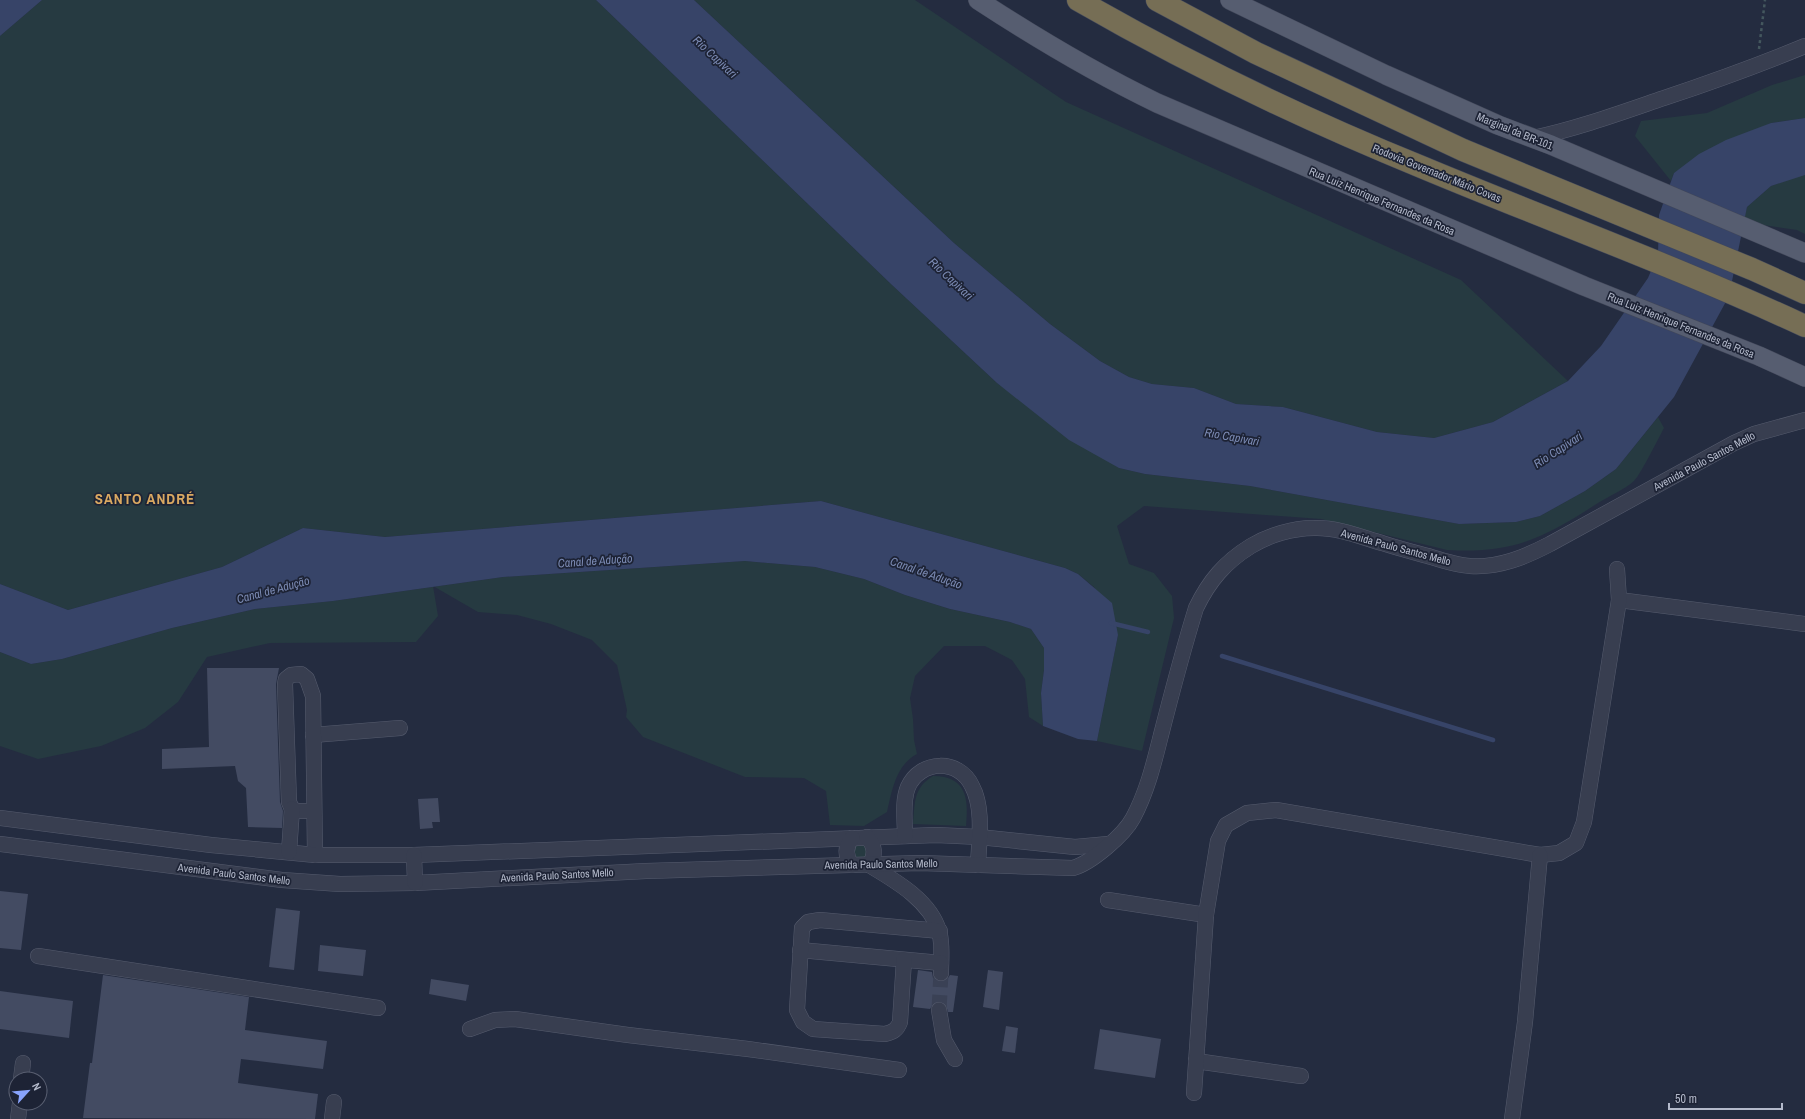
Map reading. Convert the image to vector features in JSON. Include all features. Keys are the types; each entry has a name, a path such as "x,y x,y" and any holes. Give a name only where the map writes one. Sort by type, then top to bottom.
{"highway":[{"name":"Rodovia Governador Mário Covas","path":"1078,0 1172,52 1333,129 1424,168 1745,298 1805,326"},
{"path":"1157,0 1256,53 1463,150 1752,269 1805,293"}],"main road":[{"name":"Rua Luiz Henrique Fernandes da Rosa","path":"978,0 1062,54 1156,104 1584,286 1759,356 1803,380"},
{"name":"Marginal da BR-101","path":"1230,0 1393,78 1498,125 1533,138 1804,253"}],"street":[{"path":"1533,138 1572,130 1758,66 1805,46"},
{"name":"Avenida Paulo Santos Mello","path":"0,844 309,883 415,883 646,871 946,863 1073,868 1084,865 1120,835 1132,820 1141,802 1149,780 1196,608 1210,582 1218,571 1236,555 1260,540 1284,532 1314,528 1353,534 1438,559 1470,566 1507,563 1526,556 1550,544 1734,443 1804,416"},
{"path":"1194,1093 1206,915 1218,841 1226,824 1247,813 1276,810 1540,855 1559,853 1576,843 1584,822 1619,600 1617,569"},
{"path":"1619,600 1805,624"},
{"path":"289,852 292,808 289,802 285,684 286,678 291,675 301,674 310,686 313,696 315,855"},
{"path":"313,735 400,728"},
{"path":"905,836 905,803 908,788 916,774 930,766 950,766 963,774 973,786 978,808 978,865"},
{"path":"292,808 298,811 314,811"},
{"path":"0,818 211,845 315,855 414,855 905,836 979,837 1075,847 1108,844"},
{"path":"17,846 20,820"},
{"path":"800,950 904,960 941,968 940,931 928,910 913,896 892,879 869,865 874,854 872,842 860,838 848,843 846,854 852,865"},
{"path":"208,871 211,845"},
{"path":"646,847 646,871"},
{"path":"414,855 415,883"},
{"path":"1512,1119 1525,1022 1540,855"},
{"path":"1108,900 1206,915"},
{"path":"904,960 900,1022 898,1028 892,1032 885,1034 813,1029 803,1022 797,1010 800,950 802,928 808,922 820,920 940,931"},
{"path":"38,956 378,1008"},
{"path":"939,1010 944,1040 955,1059"},
{"path":"470,1029 495,1020 515,1019 628,1036 748,1049 900,1070"},
{"path":"1196,1061 1301,1076"},
{"path":"22,1071 23,1063"},
{"path":"332,1119 334,1102"}],"path":[{"path":"1758,66 1765,0"}],"shaded area":[{"path":"42,0 596,0 892,285 997,383 1119,468 1145,474 1250,486 1459,524 1516,522 1540,516 1585,491 1616,469 1658,417 1664,428 1641,471 1630,484 1561,526 1544,534 1510,546 1491,549 1470,551 1447,550 1321,519 1144,506 1117,526 1129,564 1154,573 1172,596 1174,618 1142,751 1097,741 1118,635 1094,587 1078,574 1065,568 821,501 385,537 303,528 222,567 68,610 0,584 0,36"},
{"path":"694,0 915,0 1066,102 1461,280 1568,381 1493,422 1434,438 1377,432 1283,407 1236,404 1194,388 1152,384 1129,377 1100,361 1050,324 954,243"},
{"path":"1805,75 1805,118 1771,123 1674,173 1671,181 1635,136 1641,121 1707,113 1772,85"},
{"path":"1801,175 1805,175 1805,234 1797,230 1743,222 1747,207 1771,186"},
{"path":"745,561 815,567 864,579 905,595 950,609 1010,622 1031,629 1044,648 1044,670 1041,693 1043,726 1029,717 1025,679 1012,660 985,646 944,646 915,676 910,698 914,740 917,754 904,765 900,771 893,787 887,812 864,826 830,825 826,791 804,778 745,777 643,737 626,717 627,710 617,665 592,640 551,624 517,615 478,612 434,587 503,577"},
{"path":"433,587 438,616 416,642 270,643 207,657 178,702 145,728 101,746 38,759 0,746 0,652 31,664 62,659 172,628 255,609 333,601"},
{"path":"933,776 944,777 952,780 959,784 963,790 967,806 966,826 913,824 918,791 926,781"},
{"path":"864,843 869,854 863,860 854,857 852,848 855,844"}],"water":[{"path":"0,0 42,0 0,36"},
{"name":"Rio Capivari","path":"596,0 694,0 954,243 1050,324 1100,361 1129,377 1152,384 1194,388 1236,404 1283,407 1377,432 1434,438 1493,422 1568,381 1601,346 1648,278 1658,254 1659,215 1674,173 1699,154 1726,140 1771,123 1805,118 1805,175 1771,186 1747,207 1729,296 1674,397 1616,469 1585,491 1540,516 1516,522 1459,524 1250,486 1145,474 1119,468 1069,440 997,383 892,285"},
{"name":"Canal de Adução","path":"821,501 1065,568 1078,574 1112,603 1118,635 1097,741 1078,739 1043,726 1041,693 1044,670 1044,648 1031,629 1010,622 950,609 905,595 864,579 815,567 745,561 503,577 333,601 255,609 172,628 62,659 31,664 0,652 0,584 68,610 222,567 303,528 385,537"}],"building":[{"path":"207,668 279,668 276,684 280,802 283,811 282,828 248,827 246,788 238,781 235,766 162,769 162,749 209,747"},
{"path":"438,798 440,822 432,822 433,828 420,829 418,799"},
{"path":"0,891 28,894 21,950 0,948"},
{"path":"276,908 300,911 294,970 269,967"},
{"path":"320,945 366,950 363,976 318,971"},
{"path":"918,970 932,972 933,978 940,982 946,981 950,975 958,976 953,1012 948,1012 946,1005 942,1001 934,1003 930,1009 913,1007"},
{"path":"988,970 1003,972 999,1010 983,1007"},
{"path":"103,975 249,997 245,1030 327,1041 323,1069 241,1059 238,1083 318,1094 315,1119 83,1118 90,1063 92,1063"},
{"path":"431,979 469,985 466,1001 429,994"},
{"path":"0,991 73,1001 69,1038 0,1029"},
{"path":"1006,1026 1018,1028 1015,1053 1002,1051"},
{"path":"1100,1029 1161,1039 1155,1078 1094,1069"}],"waterway":[{"path":"1111,623 1148,632"},
{"path":"1222,656 1493,740"}],"tunnel":[{"path":"939,1010 941,973"}],"district":[{"name":"SANTO ANDRÉ","path":"145,499"}]}
